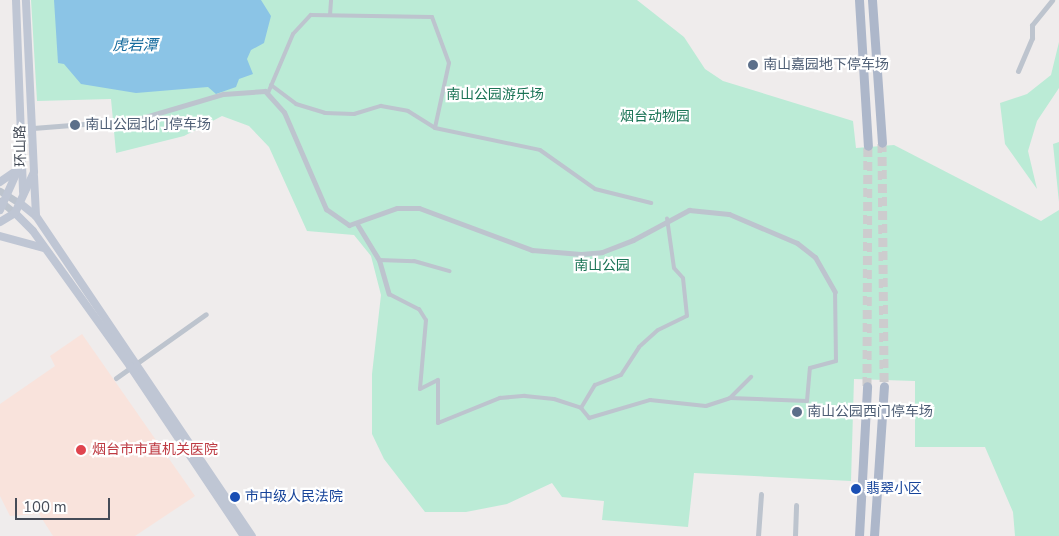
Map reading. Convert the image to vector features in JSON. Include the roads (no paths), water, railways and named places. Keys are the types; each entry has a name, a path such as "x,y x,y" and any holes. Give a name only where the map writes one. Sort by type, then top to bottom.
{"main road":[{"name":"环山路","path":"16,0 24,155 21,204"},
{"name":"环山路","path":"21,204 34,172 26,0"},
{"path":"859,0 868,146"},
{"path":"872,0 882,143"},
{"name":"环山路","path":"1,205 8,196 24,155"},
{"path":"0,182 20,165"},
{"path":"34,172 36,216"},
{"path":"0,222 15,213 21,204 36,216 244,536"},
{"path":"15,213 46,249 133,364 252,536"},
{"path":"0,236 46,249"},
{"path":"859,534 867,386"},
{"path":"874,536 884,386"}],"street":[{"path":"330,15 331,0"},
{"path":"1018,71 1032,38 1032,26 1052,0"},
{"path":"268,93 302,22 311,15 432,17 449,63 435,128"},
{"path":"271,85 296,104 325,113 354,114 381,106 408,111 435,128 540,150 595,189 651,203"},
{"path":"33,128 135,120 223,94 246,90 268,93 284,112 326,209 337,220 357,224 397,208 418,208 532,250 581,254 602,252 633,240 667,218 689,210 729,214 774,230 815,257 835,292 836,361 810,368 807,401 730,398 706,406 650,400 589,418 581,408 554,399 500,398 438,424 438,380 420,388 426,320 419,309 389,294 379,260 357,224"},
{"path":"0,191 21,204"},
{"path":"1,205 15,213"},
{"path":"581,408 595,385 621,375 639,347 658,330 686,316 683,278 674,268 667,218"},
{"path":"379,260 414,261 450,271"},
{"path":"116,378 133,364 206,314"},
{"path":"730,398 752,377"},
{"path":"758,536 761,494"},
{"path":"795,536 796,505"}],"water":[{"name":"虎岩潭","path":"54,0 261,0 271,16 264,43 251,50 247,59 253,74 239,79 236,87 216,94 208,87 136,93 81,84 64,64 58,63"}],"tunnel":[{"path":"882,143 884,386"},
{"path":"867,386 868,146"}],"place":[{"name":"南山嘉园地下停车场","path":"753,65"},
{"name":"南山公园北门停车场","path":"75,125"},
{"name":"南山公园西门停车场","path":"797,412"},
{"name":"烟台市市直机关医院","path":"81,450"},
{"name":"翡翠小区","path":"856,489"},
{"name":"市中级人民法院","path":"235,497"}],"park label":[{"name":"南山公园游乐场","path":"495,95"},
{"name":"烟台动物园","path":"655,117"},
{"name":"南山公园","path":"602,266"}]}
